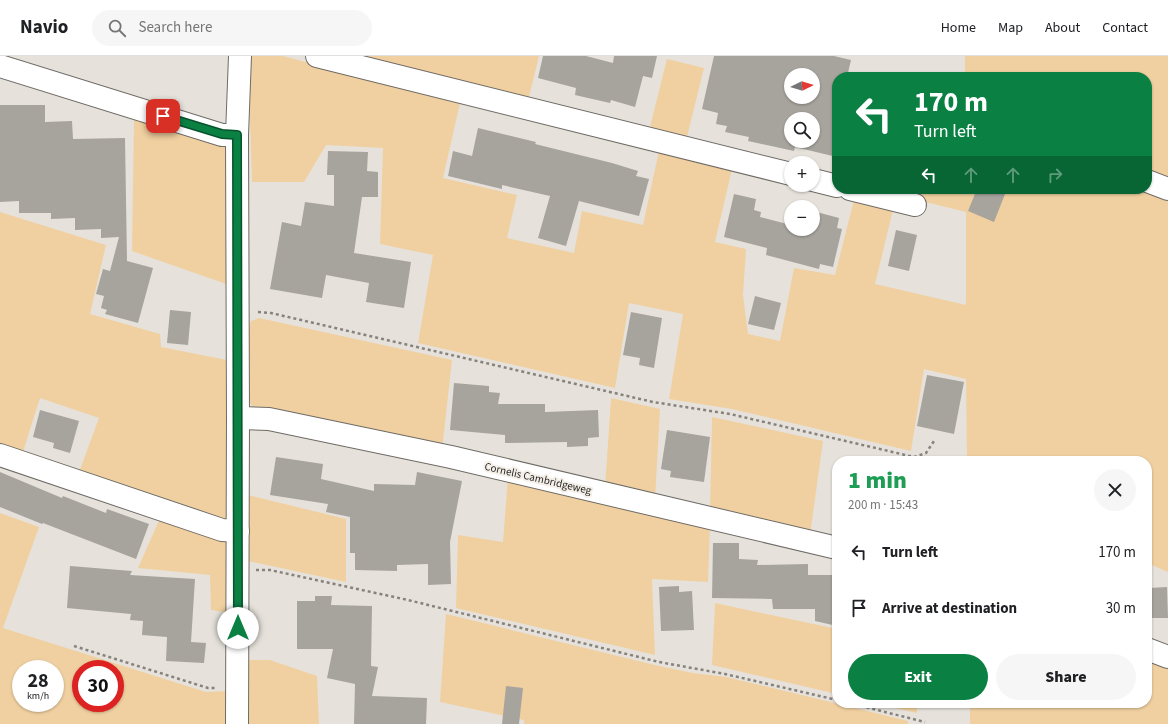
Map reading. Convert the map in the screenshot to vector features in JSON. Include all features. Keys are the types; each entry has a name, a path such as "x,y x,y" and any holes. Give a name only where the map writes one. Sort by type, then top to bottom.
{"street":[{"path":"237,724 237,135 240,56"},
{"path":"316,56 784,172"},
{"path":"0,66 222,134 237,135"},
{"path":"820,182 832,185"},
{"path":"1152,183 1168,189"},
{"path":"870,194 915,205"},
{"name":"Cornelis Cambridgeweg","path":"238,418 269,419 451,457 832,547"},
{"path":"0,455 222,530 238,532"},
{"path":"1152,651 1168,657"}],"path":[{"path":"238,311 271,313 646,401 730,414 910,456"},
{"path":"917,456 926,453 934,441"},
{"path":"238,569 270,570 408,600 660,662 725,674 832,699"},
{"path":"74,646 208,688 238,687"},
{"path":"870,708 925,722"}],"shaded area":[{"path":"252,56 283,56 460,103 443,178 517,195 507,238 574,253 582,211 643,225 660,146 733,165 715,242 746,249 743,295 748,334 780,341 794,268 835,275 855,196 894,206 875,284 966,305 966,212 893,194 1152,194 1152,193 1168,200 1168,572 1152,565 1152,456 967,456 966,379 924,369 911,451 732,409 669,399 683,314 629,303 615,388 418,343 433,255 380,244 383,148 326,145 304,182 252,182 248,58"},
{"path":"349,56 539,56 528,101"},
{"path":"965,56 1168,56 1168,192 1152,184 1152,72 965,72"},
{"path":"667,59 704,68 686,141 649,131"},
{"path":"139,117 220,139 228,148 229,285 132,251 134,121"},
{"path":"0,212 106,245 90,314 160,334 161,347 227,360 228,522 78,475 99,418 40,398 22,455 0,448"},
{"path":"259,318 452,360 442,450 264,411 253,407 247,399 248,330 251,321"},
{"path":"611,398 660,409 655,499 605,488"},
{"path":"712,417 823,441 810,535 710,513"},
{"path":"508,476 710,524 708,582 652,579 655,655 456,608 458,535 503,542"},
{"path":"248,495 346,519 346,582 248,561"},
{"path":"0,513 39,527 3,628 104,660 72,660 72,712 124,712 124,666 206,692 228,691 228,724 0,724"},
{"path":"161,516 222,535 228,542 228,610 225,612 211,610 210,575 138,568"},
{"path":"715,603 832,628 832,693 712,665"},
{"path":"446,614 659,666 693,673 726,677 806,696 832,702 832,708 855,708 908,721 908,724 524,724 524,720 440,702"},
{"path":"1152,657 1168,663 1168,724 970,724 970,708 1152,708"},
{"path":"248,660 270,660 317,676 319,724 247,724"},
{"path":"895,708 917,708 917,713"}],"building":[{"path":"543,56 586,56 613,63 614,56 657,56 652,78 643,76 635,107 611,100 610,103 575,95 576,88 538,78"},
{"path":"714,56 834,56 851,60 848,72 832,72 832,156 799,148 820,148 820,112 784,112 784,148 795,148 794,151 748,141 749,137 725,132 727,126 716,124 718,113 702,109"},
{"path":"0,105 45,105 45,122 72,121 73,139 125,138 127,261 153,268 138,323 105,314 107,310 101,308 104,296 96,294 103,269 110,271 119,237 101,238 101,229 75,230 75,218 51,219 51,213 19,213 19,201 0,202"},
{"path":"478,128 536,142 535,144 638,171 636,176 649,179 639,216 579,201 566,246 538,238 550,196 502,185 502,189 448,176 453,151 472,156"},
{"path":"328,151 368,152 367,171 378,172 378,197 362,197 354,253 411,262 404,308 366,302 369,283 326,275 322,298 270,289 282,222 301,226 305,202 334,206 334,175 327,175"},
{"path":"734,194 756,199 754,210 761,212 760,217 784,223 784,236 820,236 820,213 839,218 837,228 842,229 833,267 820,264 819,269 766,255 767,248 724,237"},
{"path":"975,194 1005,194 994,222 968,211"},
{"path":"896,230 917,235 909,271 888,266"},
{"path":"755,296 781,303 774,330 748,324"},
{"path":"170,310 191,312 188,345 167,343"},
{"path":"631,312 662,318 654,368 639,365 640,358 623,355"},
{"path":"927,375 964,382 954,434 917,426"},
{"path":"454,383 489,386 489,392 500,393 498,404 545,404 545,412 598,410 599,437 588,438 588,446 567,447 567,442 505,443 505,435 450,430"},
{"path":"40,410 79,421 70,453 53,448 54,443 33,437"},
{"path":"667,430 710,437 704,482 670,477 671,471 661,469"},
{"path":"276,457 323,464 321,479 374,491 374,484 415,485 417,472 462,481 450,542 451,584 428,585 428,564 397,565 397,571 355,570 355,553 350,553 350,517 326,512 328,504 270,495"},
{"path":"0,472 62,498 63,496 106,513 107,509 149,524 136,559 0,507"},
{"path":"713,543 739,543 739,559 758,560 757,565 808,564 808,575 832,575 832,625 815,621 815,609 773,609 772,599 712,598"},
{"path":"70,566 132,571 130,575 195,579 191,642 206,643 204,663 166,661 167,637 142,635 143,621 130,620 131,614 67,608"},
{"path":"679,586 679,592 692,591 694,630 661,631 659,587"},
{"path":"1167,587 1168,618 1152,618 1152,588"},
{"path":"315,596 332,596 331,605 372,606 371,666 378,667 372,696 427,698 426,724 354,724 355,684 327,678 333,649 297,649 297,601 315,601"},
{"path":"506,686 523,688 519,724 502,724"}],"route":[{"path":"163,116 222,134 237,135 238,628"}]}
